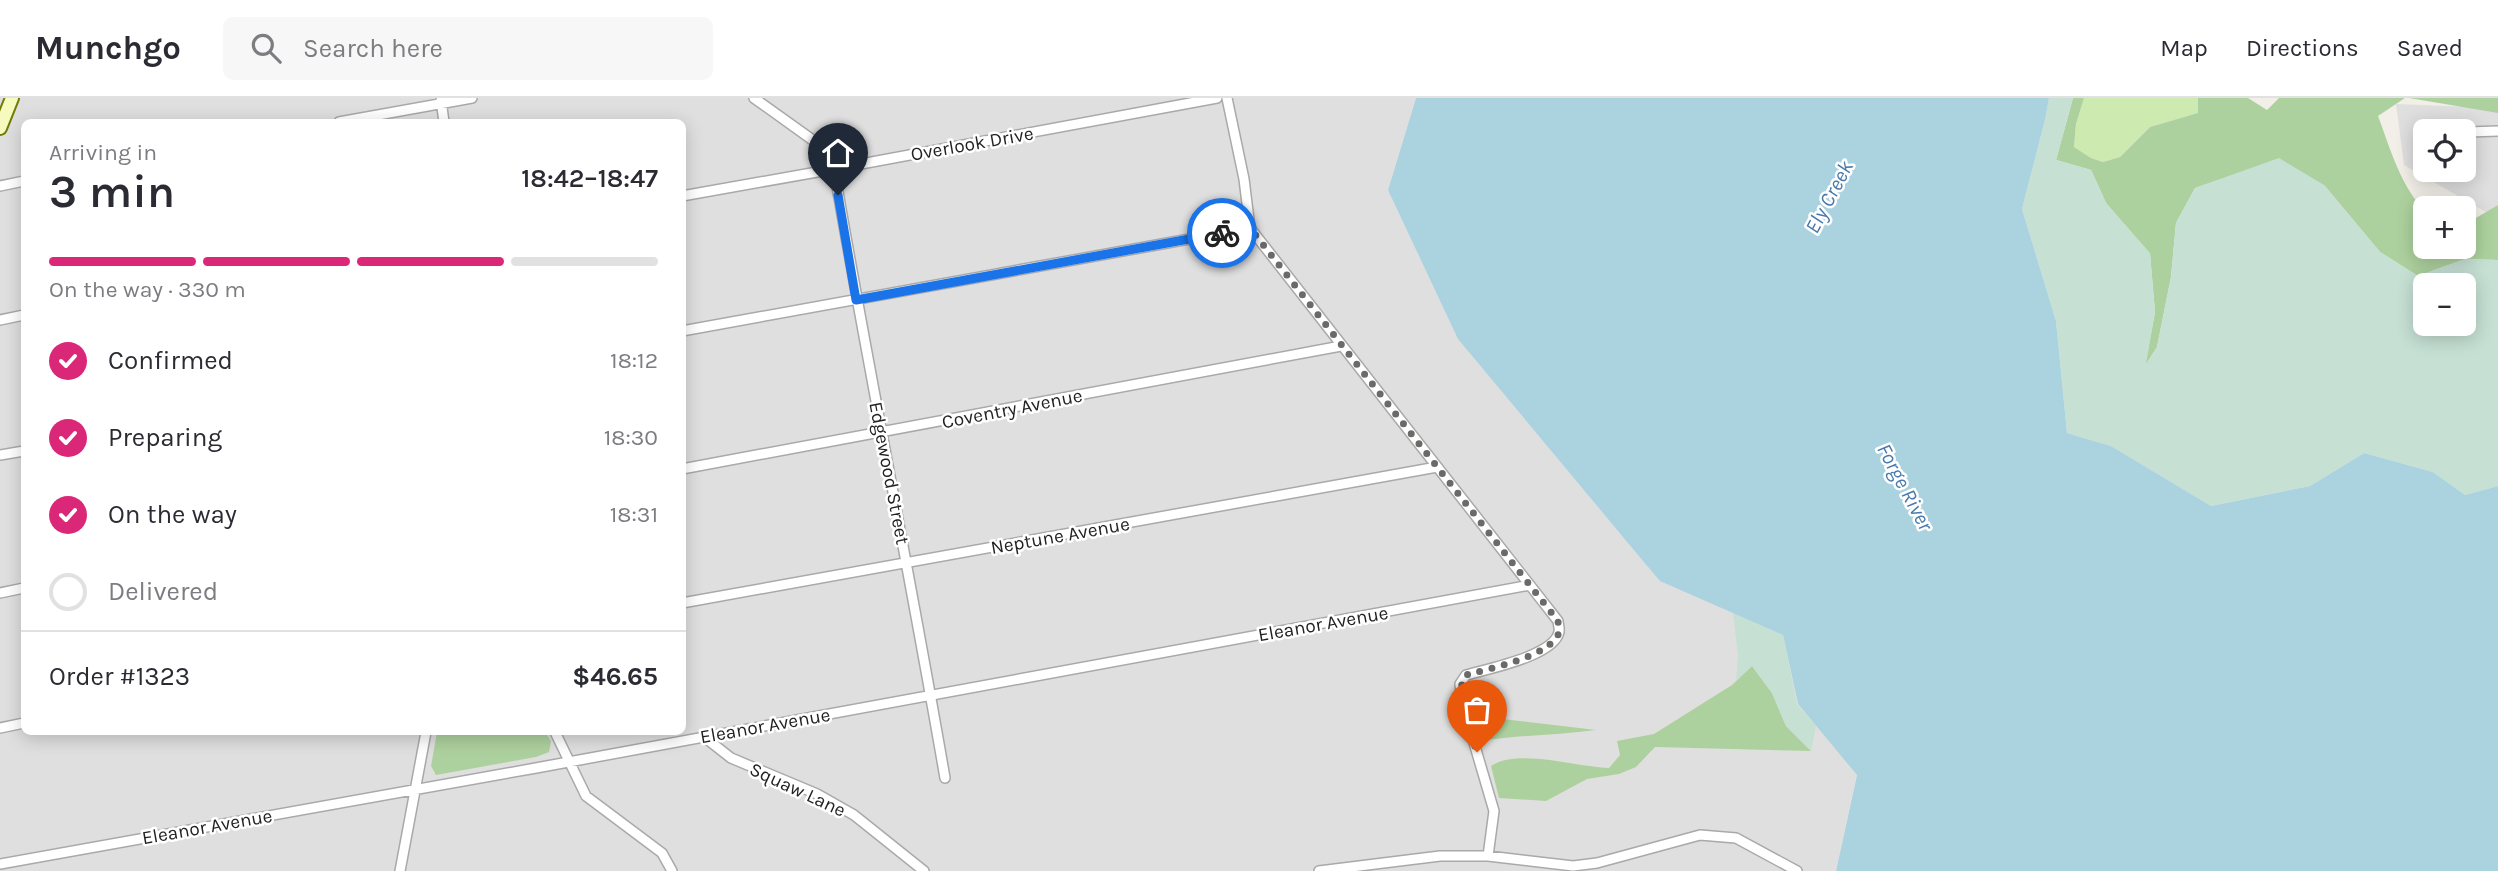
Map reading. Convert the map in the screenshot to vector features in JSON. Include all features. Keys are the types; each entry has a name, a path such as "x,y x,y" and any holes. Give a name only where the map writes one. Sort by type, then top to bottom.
{"main road":[{"path":"0,128 12,98"}],"street":[{"path":"354,119 441,101 472,98"},
{"path":"754,98 821,146 834,169"},
{"name":"Overlook Drive","path":"686,195 1217,98"},
{"path":"1227,98 1244,179 1250,228 1558,621 1560,631 1555,639 1538,653 1466,675 1460,684 1462,702 1494,811 1488,856"},
{"path":"441,101 444,119"},
{"path":"2476,132 2498,131"},
{"name":"Edgewood Street","path":"834,169 945,778"},
{"path":"0,186 21,182"},
{"path":"686,330 1250,228"},
{"path":"0,320 21,316"},
{"name":"Coventry Avenue","path":"686,468 1341,346"},
{"path":"0,455 21,452"},
{"name":"Neptune Avenue","path":"686,602 1437,467"},
{"name":"Eleanor Avenue","path":"0,864 1530,584"},
{"path":"0,593 21,589"},
{"path":"0,727 21,724"},
{"path":"400,871 425,735"},
{"path":"556,735 586,796 662,853 672,871"},
{"name":"Squaw Lane","path":"704,736 731,758 817,794 854,815 924,871"},
{"path":"1319,871 1440,856 1488,856 1573,866 1597,863 1700,835 1736,838 1797,871"}],"shaded area":[{"path":"0,98 1416,98 1388,190 1648,567 1660,580 1783,635 1798,704 1857,774 1836,871 0,871"},
{"path":"2396,104 2498,108 2498,219 2476,206 2476,196 2458,196 2434,182 2476,182 2476,119 2413,119 2413,170 2404,165"}],"green space":[{"path":"2049,98 2073,98 2056,160 2091,170 2106,203 2150,253 2155,312 2146,364 2157,347 2171,277 2176,223 2195,188 2279,158 2324,185 2380,252 2413,273 2413,336 2476,336 2476,273 2426,273 2465,259 2498,260 2498,486 2465,495 2433,472 2364,453 2310,486 2211,506 2111,446 2067,433 2056,321 2022,209"},
{"path":"2073,98 2084,98 2076,124 2074,147 2103,162 2120,157 2150,127 2198,113 2198,98 2248,98 2267,110 2279,98 2405,98 2378,116 2392,154 2413,196 2413,259 2465,259 2426,273 2413,273 2380,252 2324,185 2236,174 2195,188 2176,223 2171,277 2157,347 2145,366 2155,312 2150,254 2106,203 2091,170 2056,160"},
{"path":"2084,98 2198,98 2199,113 2150,127 2120,157 2103,162 2074,147 2076,124"},
{"path":"2409,98 2498,98 2498,113"},
{"path":"2498,205 2498,260 2465,259 2476,259 2476,218"},
{"path":"1733,613 1783,635 1797,704 1816,726 1811,751 1786,726 1772,693 1752,666 1736,681 1738,656"},
{"path":"1752,666 1772,693 1786,726 1811,751 1655,747 1636,767 1619,774 1587,779 1546,801 1499,798 1491,766 1502,761 1532,758 1609,768 1620,755 1617,741 1654,734 1732,685"},
{"path":"1479,689 1484,696 1486,711 1494,718 1596,730 1487,740 1482,736 1470,691"},
{"path":"436,735 547,735 551,741 549,752 536,757 436,775 431,766"}],"water":[{"path":"1416,98 2049,98 2022,209 2056,321 2067,433 2111,446 2211,506 2310,486 2364,453 2433,472 2465,495 2498,486 2498,871 1836,871 1857,775 1798,704 1783,635 1660,581 1458,339 1388,190"}],"way so far":[{"path":"1222,233 1250,228 1558,621 1560,631 1555,639 1538,653 1466,675 1460,684 1462,702 1477,752"}],"route":[{"path":"838,195 856,300 1222,233"}],"water label":[{"name":"Ely Creek","path":"1829,197"},
{"name":"Forge River","path":"1905,487"}]}
